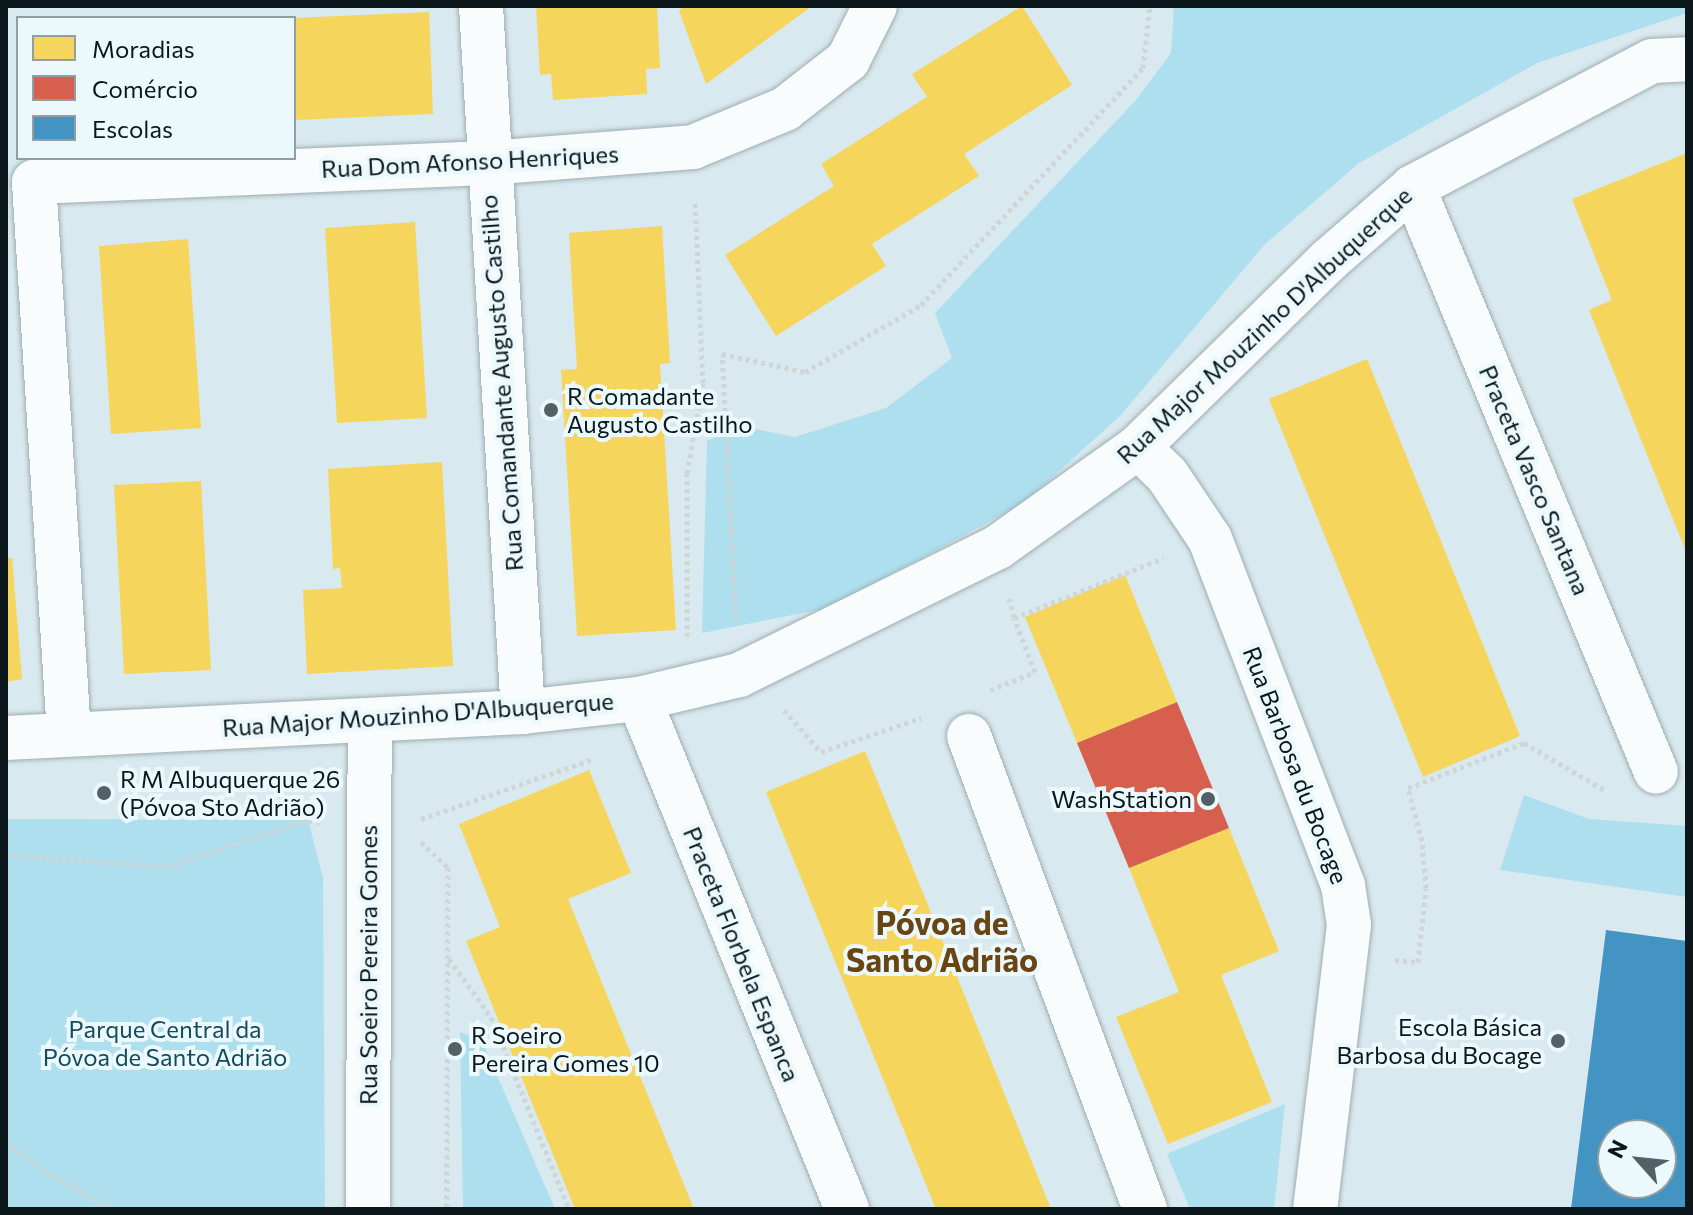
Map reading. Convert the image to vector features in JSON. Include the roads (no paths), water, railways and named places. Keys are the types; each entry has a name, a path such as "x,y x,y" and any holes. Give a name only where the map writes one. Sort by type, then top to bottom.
{"street":[{"name":"Rua Comandante Augusto Castilho","path":"481,6 487,163 523,712"},
{"name":"Rua Dom Afonso Henriques","path":"69,734 34,182 487,163 693,147 785,109 848,60 875,6"},
{"name":"Rua Major Mouzinho D'Albuquerque","path":"6,738 523,712 639,699 739,675 998,547 1138,447 1329,260 1413,187 1652,61 1687,59"},
{"name":"Praceta Vasco Santana","path":"1413,187 1656,772"},
{"name":"Rua Barbosa du Bocage","path":"1138,447 1167,475 1210,539 1343,885 1349,925 1315,1209"},
{"name":"Praceta Florbela Espanca","path":"639,699 847,1209"},
{"name":"Rua Soeiro Pereira Gomes","path":"368,1209 385,827 370,721"},
{"path":"969,736 1145,1209"}],"place":[{"name":"R Comadante Augusto Castilho","path":"551,410"},
{"name":"R M Albuquerque 26 (Póvoa Sto Adrião)","path":"104,793"},
{"name":"WashStation","path":"1208,799"},
{"name":"Escola Básica Barbosa du Bocage","path":"1558,1041"},
{"name":"R Soeiro Pereira Gomes 10","path":"455,1049"}],"district":[{"name":"Póvoa de Santo Adrião","path":"942,942"}],"park label":[{"name":"Parque Central da Póvoa de Santo Adrião","path":"165,1043"}]}
